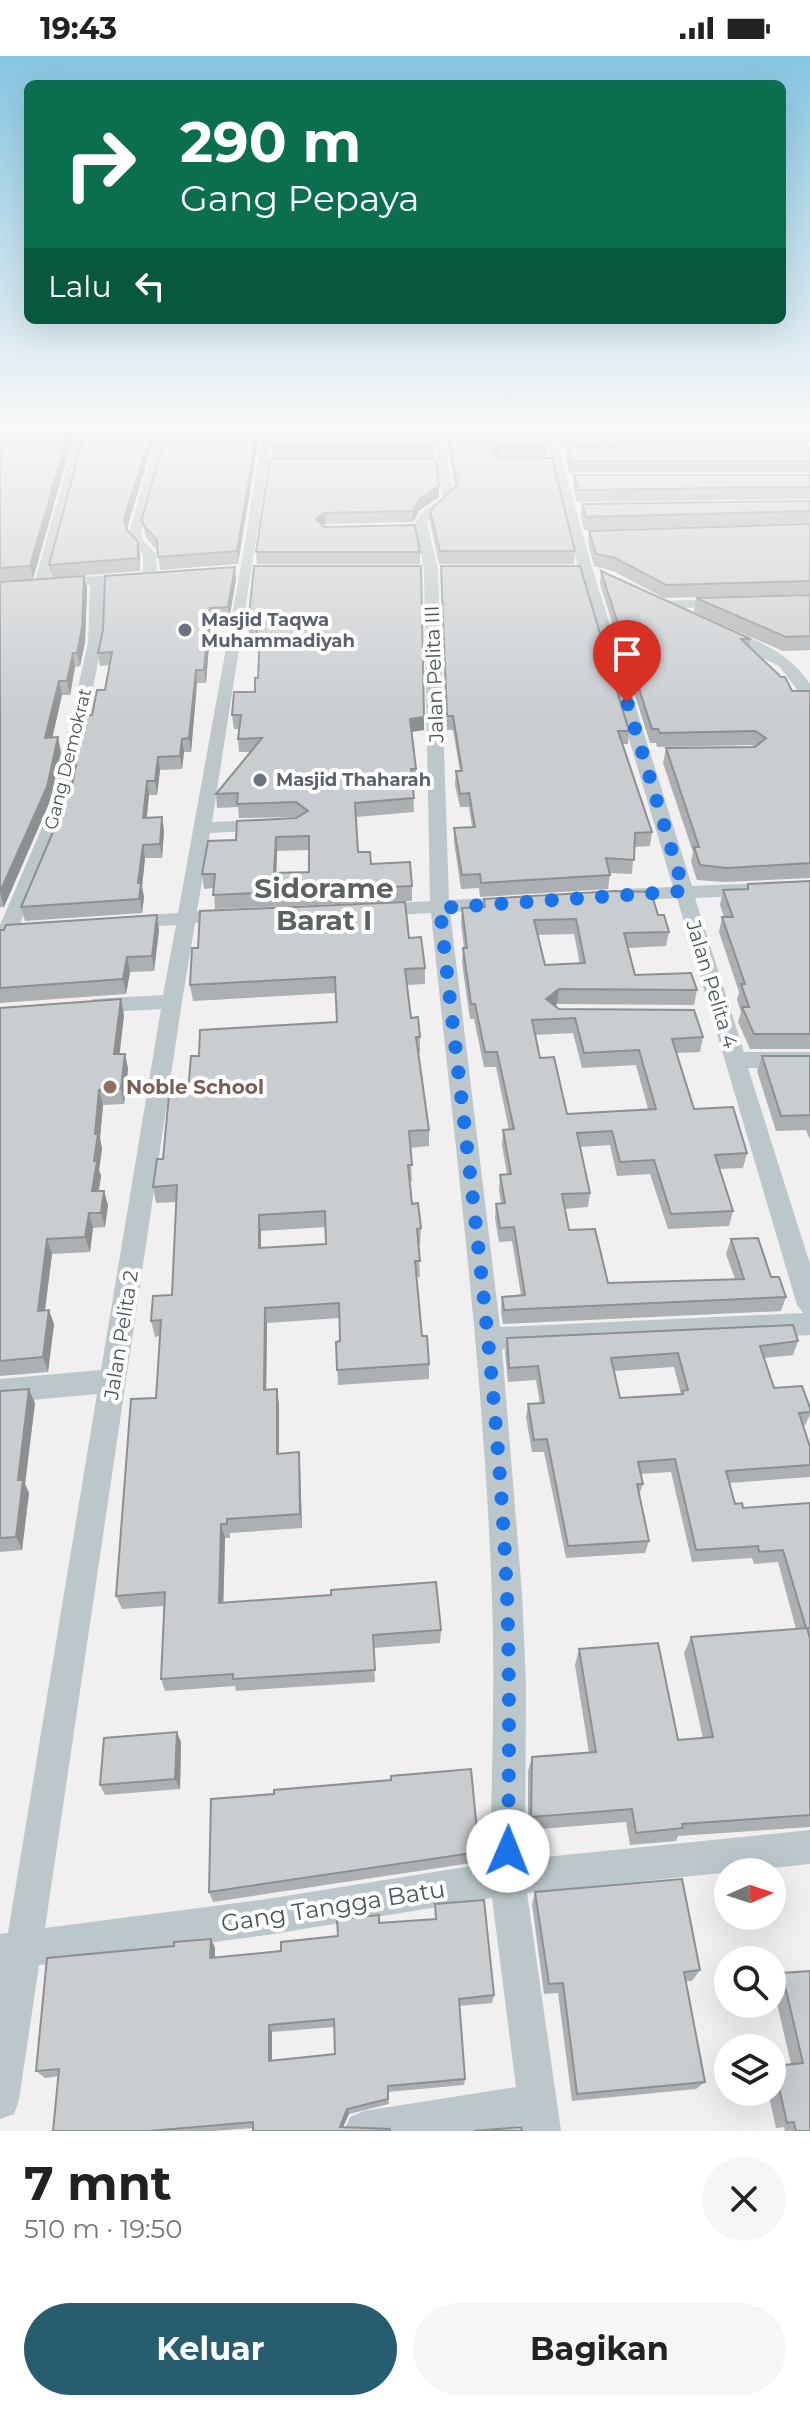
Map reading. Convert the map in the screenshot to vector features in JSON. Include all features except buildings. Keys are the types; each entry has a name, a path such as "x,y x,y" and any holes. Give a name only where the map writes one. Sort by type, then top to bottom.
{"street":[{"path":"41,583 56,527"},
{"path":"0,588 157,576 149,553 137,541 136,527"},
{"name":"Jalan Pelita 2","path":"0,2100 11,1950 114,1381 172,1001 257,527"},
{"name":"Jalan Pelita III","path":"416,527 431,570 440,908 488,1339 507,1608 510,1685 507,1878 539,2117"},
{"name":"Jalan Pelita 4","path":"575,527 586,572 651,754 714,1015 736,1060 810,1305"},
{"path":"578,537 594,536"},
{"name":"Gang Demokrat","path":"3,932 62,802 95,642 97,580"},
{"path":"734,602 654,602 777,657 797,672 810,697"},
{"path":"777,657 799,656"},
{"path":"203,828 283,825"},
{"path":"608,896 810,887"},
{"path":"361,911 532,901"},
{"path":"116,923 220,916"},
{"path":"3,932 29,929"},
{"path":"78,1008 172,1001"},
{"path":"736,1060 810,1060"},
{"path":"488,1339 810,1324"},
{"path":"0,1391 114,1381"},
{"name":"Gang Tangga Batu","path":"11,1950 267,1917 507,1878 810,1847"},
{"path":"364,2131 539,2117"}],"place":[{"name":"Masjid Taqwa Muhammadiyah","path":"185,630"},
{"name":"Masjid Thaharah","path":"260,780"},
{"name":"Noble School","path":"110,1087"}],"district":[{"name":"Sidorame Barat I","path":"324,904"}],"route":[{"path":"508,1851 510,1685 507,1593 488,1339 440,908 684,891 627,702"}]}
